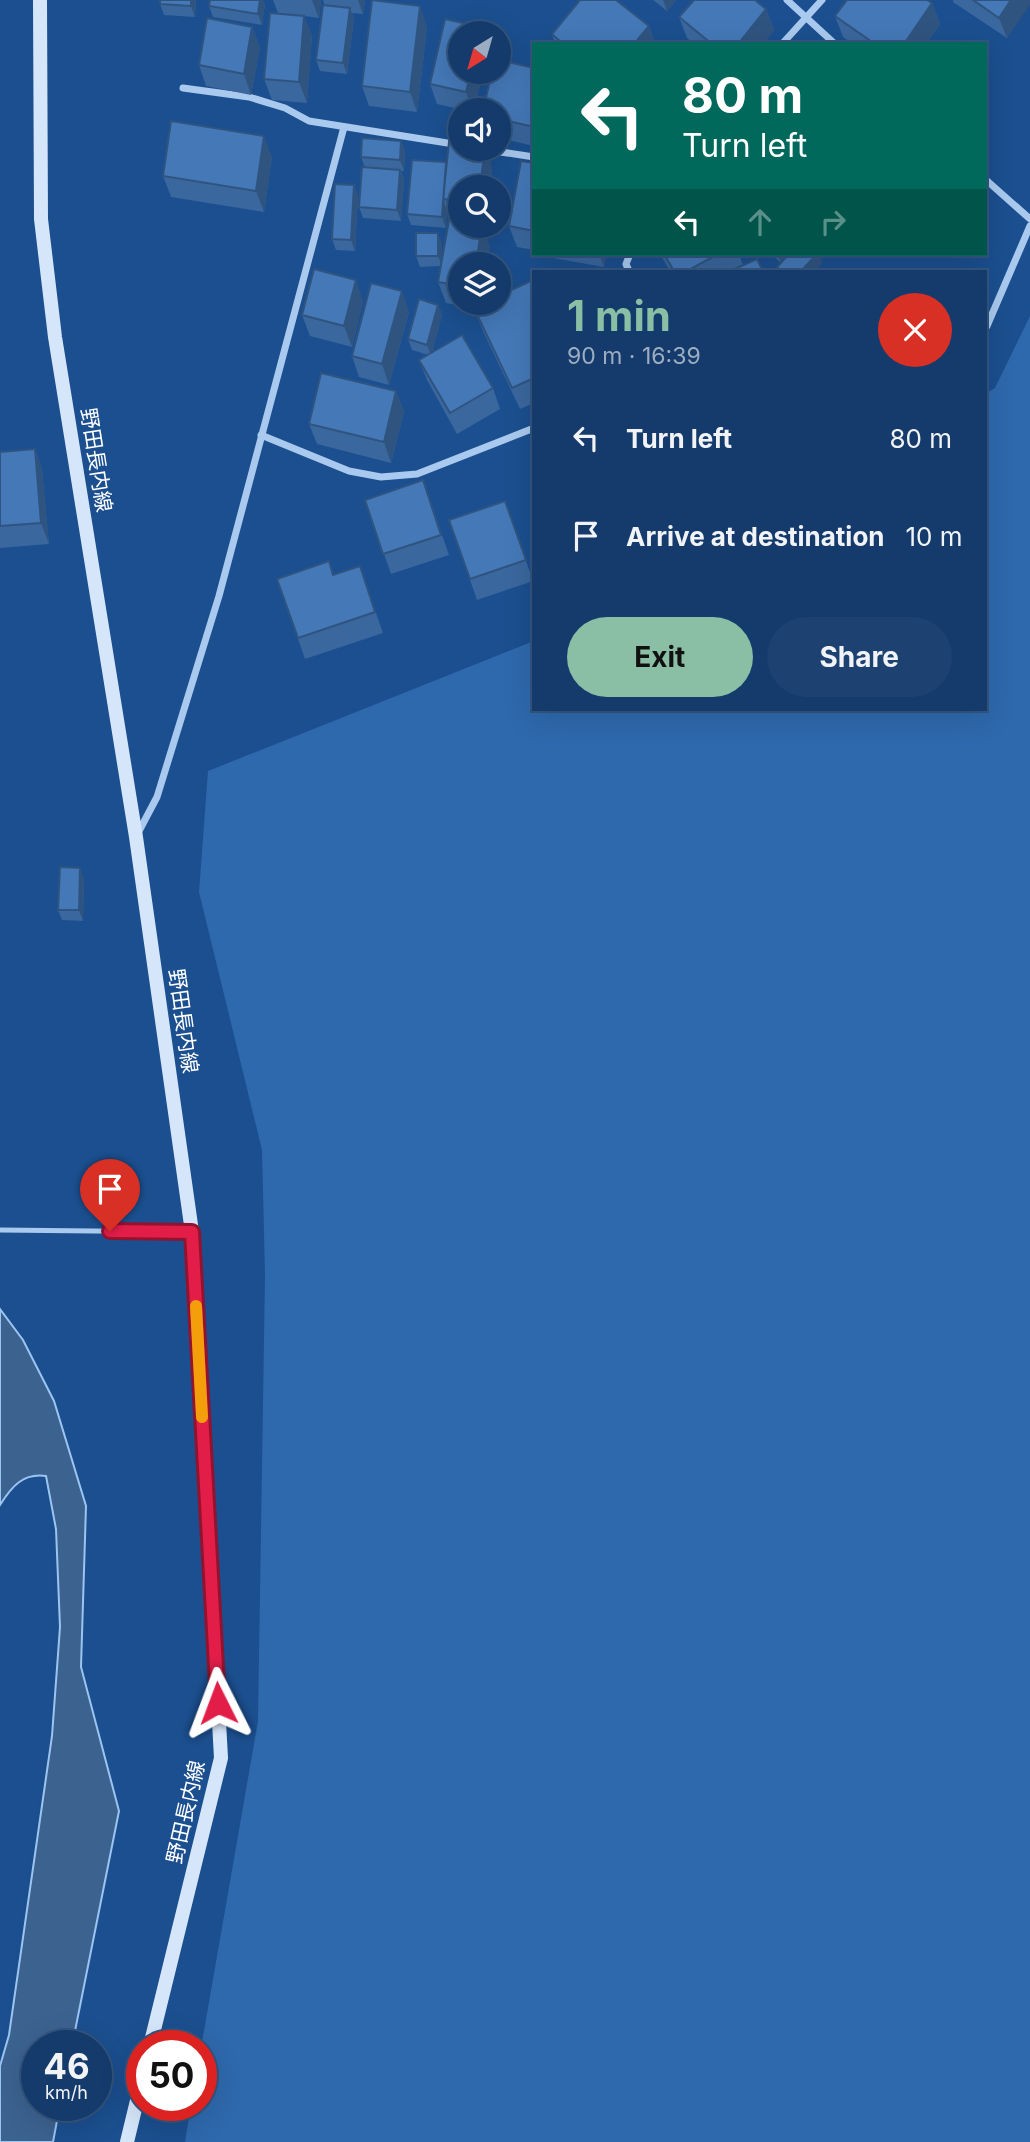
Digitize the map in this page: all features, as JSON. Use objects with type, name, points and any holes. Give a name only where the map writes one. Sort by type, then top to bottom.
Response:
[{"type":"main road","name":"野田長内線","points":[[40,0],[41,219],[55,337],[135,837],[192,1232],[221,1758],[154,2030]]},
{"type":"main road","points":[[127,2142],[132,2121]]},
{"type":"street","points":[[787,0],[833,42]]},
{"type":"street","points":[[784,42],[822,0]]},
{"type":"street","points":[[183,88],[249,97],[285,108],[309,121],[448,143]]},
{"type":"street","points":[[135,837],[157,797],[219,596],[344,127]]},
{"type":"street","points":[[511,154],[532,157]]},
{"type":"street","points":[[987,181],[1030,219]]},
{"type":"street","points":[[987,326],[1030,226]]},
{"type":"street","points":[[261,435],[349,471],[381,477],[417,474],[532,429]]},
{"type":"lane","points":[[0,1230],[192,1232]]},
{"type":"shaded area","points":[[1030,316],[1030,2142],[185,2142],[188,2121],[217,2121],[217,2030],[204,2030],[258,1721],[265,1276],[262,1150],[199,892],[208,771],[532,642],[532,711],[987,711],[987,393],[995,388]]},
{"type":"shaded area","points":[[0,1309],[23,1340],[54,1401],[86,1506],[81,1667],[119,1811],[75,2030],[21,2030],[21,2121],[57,2121],[53,2142],[0,2142],[0,2066],[9,2035],[52,1736],[60,1627],[56,1529],[46,1476],[31,1477],[19,1482],[0,1505]]},
{"type":"pier","points":[[34,1478],[45,1479],[54,1528],[57,1627],[50,1736],[6,2034],[0,2057],[49,1736],[56,1627],[52,1529],[43,1479]]},
{"type":"building","points":[[160,0],[191,0],[191,6],[160,4]]},
{"type":"building","points":[[210,0],[260,0],[258,14],[209,6]]},
{"type":"building","points":[[372,0],[420,6],[410,92],[362,86]]},
{"type":"building","points":[[580,0],[616,0],[649,26],[636,42],[561,42],[552,34]]},
{"type":"building","points":[[694,0],[755,0],[766,9],[740,42],[710,42],[679,17]]},
{"type":"building","points":[[847,0],[927,0],[932,3],[905,42],[872,42],[835,16]]},
{"type":"building","points":[[973,0],[1011,0],[999,18]]},
{"type":"building","points":[[323,5],[350,8],[343,63],[316,60]]},
{"type":"building","points":[[270,13],[304,16],[299,82],[264,79]]},
{"type":"building","points":[[207,18],[252,27],[244,74],[199,65]]},
{"type":"building","points":[[445,19],[454,21],[448,21],[448,84],[468,84],[466,92],[430,84]]},
{"type":"building","points":[[511,63],[532,68],[532,127],[511,122],[511,98],[486,98],[489,84],[511,84]]},
{"type":"building","points":[[171,121],[264,136],[256,191],[163,176]]},
{"type":"building","points":[[362,138],[401,141],[400,160],[361,157]]},
{"type":"building","points":[[448,152],[448,161],[483,161],[482,175],[448,175],[448,200],[443,199]]},
{"type":"building","points":[[412,160],[446,162],[442,217],[407,214]]},
{"type":"building","points":[[521,161],[532,163],[532,231],[511,226]]},
{"type":"building","points":[[362,167],[400,170],[397,210],[359,207]]},
{"type":"building","points":[[335,184],[354,185],[351,240],[332,239]]},
{"type":"building","points":[[448,226],[448,238],[480,238],[478,252],[448,252],[448,284],[438,282]]},
{"type":"building","points":[[416,233],[438,233],[438,256],[416,256]]},
{"type":"building","points":[[665,256],[714,256],[689,270],[673,270]]},
{"type":"building","points":[[787,256],[815,256],[802,270],[780,270],[777,267]]},
{"type":"building","points":[[757,259],[762,270],[732,270]]},
{"type":"building","points":[[314,269],[356,280],[344,326],[302,315]]},
{"type":"building","points":[[532,280],[532,379],[512,388],[477,315],[511,315],[511,290]]},
{"type":"building","points":[[371,283],[402,291],[382,364],[352,356]]},
{"type":"building","points":[[419,299],[438,305],[427,345],[408,339]]},
{"type":"building","points":[[462,335],[493,388],[450,413],[419,360]]},
{"type":"building","points":[[321,373],[396,391],[384,442],[309,424]]},
{"type":"building","points":[[35,449],[41,523],[0,526],[0,452]]},
{"type":"building","points":[[423,480],[441,535],[383,554],[365,500]]},
{"type":"building","points":[[505,501],[526,560],[470,579],[449,520]]},
{"type":"building","points":[[329,561],[333,575],[360,566],[375,612],[298,638],[277,579]]},
{"type":"building","points":[[60,867],[80,868],[79,910],[58,910]]},
{"type":"slow traffic","points":[[196,1306],[202,1417]]},
{"type":"route","points":[[110,1231],[192,1232],[218,1703]]}]
